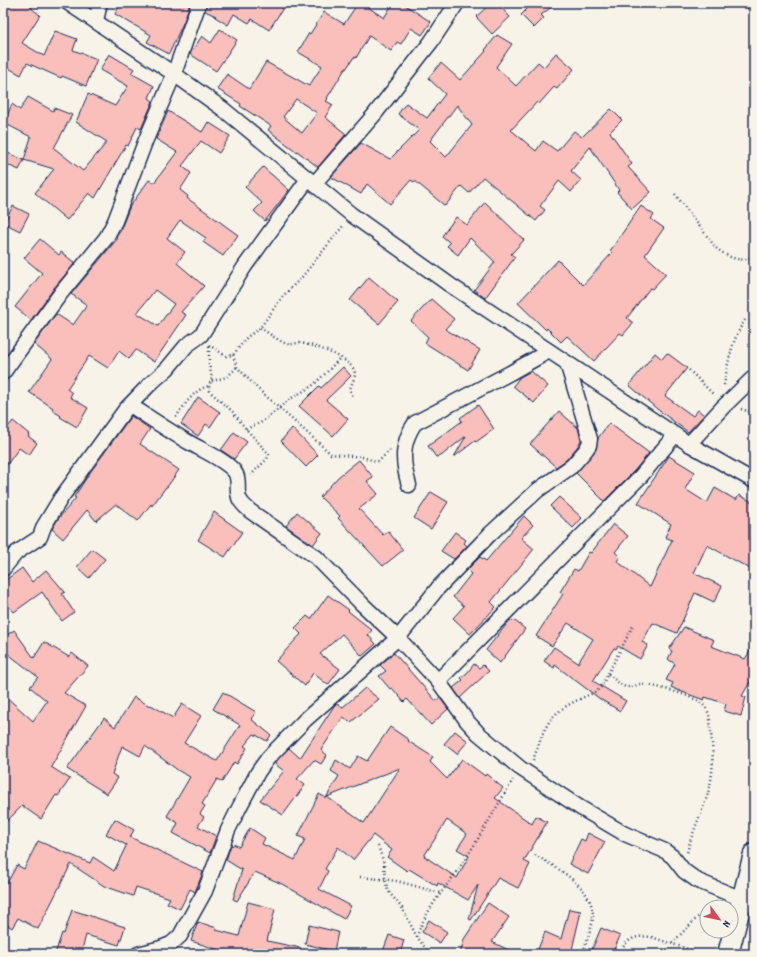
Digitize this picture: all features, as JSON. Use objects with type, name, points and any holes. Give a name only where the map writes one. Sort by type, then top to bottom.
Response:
[{"type":"street","points":[[68,3],[174,74],[223,109],[352,215],[450,285],[675,435],[754,481]]},
{"type":"street","points":[[96,22],[100,3]]},
{"type":"street","points":[[3,373],[61,293],[106,238],[115,221],[145,142],[174,74],[199,3]]},
{"type":"street","points":[[3,568],[16,553],[40,537],[44,526],[57,504],[130,405],[156,378],[167,369],[186,346],[200,334],[245,266],[311,182],[374,115],[431,42],[457,3]]},
{"type":"street","points":[[408,485],[404,471],[404,445],[407,435],[415,423],[510,373],[548,351]]},
{"type":"street","points":[[138,954],[171,944],[180,936],[205,891],[228,830],[258,772],[268,758],[305,720],[398,638],[438,588],[490,534],[538,490],[572,466],[585,451],[590,439],[567,363]]},
{"type":"street","points":[[689,444],[723,405],[754,377]]},
{"type":"street","points":[[130,405],[188,442],[214,456],[234,471],[237,476],[239,499],[250,511],[316,557],[398,638],[438,682],[467,721],[478,733],[524,770],[579,807],[625,834],[665,851],[673,857],[684,871],[702,884],[742,899]]},
{"type":"street","points":[[438,682],[626,491],[675,435]]},
{"type":"street","points":[[728,954],[754,854]]},
{"type":"path","points":[[675,194],[716,248],[731,258],[742,260],[750,259],[754,255]]},
{"type":"path","points":[[200,334],[210,346],[226,356],[233,355],[247,337],[260,328],[283,296],[306,272],[352,215]]},
{"type":"path","points":[[723,405],[723,394],[729,358],[739,328],[745,320]]},
{"type":"path","points":[[260,328],[289,344],[300,343],[316,347],[340,357],[352,366],[354,370],[355,376],[350,390],[353,397]]},
{"type":"path","points":[[167,429],[194,394],[202,388],[209,386],[212,381],[208,357],[210,346]]},
{"type":"path","points":[[233,355],[237,367],[258,390],[331,454],[362,457],[371,461],[379,461],[407,435]]},
{"type":"path","points":[[246,429],[262,422],[290,398],[319,380],[340,357]]},
{"type":"path","points":[[212,381],[227,377],[237,367]]},
{"type":"path","points":[[689,370],[723,405]]},
{"type":"path","points":[[209,386],[210,391],[232,411],[246,429],[266,450],[268,456],[251,474],[238,492]]},
{"type":"path","points":[[416,937],[423,919],[524,770],[550,721],[562,709],[597,692],[604,683],[634,624]]},
{"type":"path","points":[[608,674],[626,687],[631,688],[639,684],[648,684],[686,695],[700,702],[707,710],[714,756],[711,780],[689,845],[684,871]]},
{"type":"path","points":[[378,846],[384,863],[387,888],[402,908],[416,937],[430,954]]},
{"type":"path","points":[[535,855],[575,881],[582,888],[587,897],[592,908],[593,916],[582,954]]},
{"type":"path","points":[[360,877],[397,881],[440,893]]},
{"type":"path","points":[[672,944],[699,916]]},
{"type":"path","points":[[620,954],[627,941],[635,937],[650,937],[703,954]]},
{"type":"building","points":[[3,3],[34,3],[31,8],[40,15],[22,43],[44,56],[55,31],[77,39],[73,50],[97,59],[86,86],[62,76],[61,78],[27,63],[21,75],[3,65]]},
{"type":"building","points":[[121,3],[190,3],[184,21],[169,54],[147,42],[151,35],[115,14]]},
{"type":"building","points":[[207,3],[276,3],[283,8],[269,30],[252,19],[249,23],[234,14],[228,25],[215,17],[216,16],[205,11]]},
{"type":"building","points":[[358,3],[362,3],[384,18],[393,3],[402,3],[431,22],[422,35],[411,28],[401,44],[397,42],[391,51],[369,36],[356,58],[354,57],[345,69],[327,98],[328,99],[326,101],[333,105],[325,117],[346,134],[318,167],[268,130],[271,126],[217,89],[227,74],[249,89],[266,62],[309,86],[322,66],[298,52],[324,12],[344,24]],"holes":[[[296,99],[317,113],[302,133],[283,117]]]},
{"type":"building","points":[[491,3],[497,3],[510,17],[492,34],[476,17]]},
{"type":"building","points":[[533,3],[557,3],[541,15],[544,18],[534,28],[521,15]]},
{"type":"building","points":[[220,29],[237,40],[216,71],[190,54],[202,36],[211,43]]},
{"type":"building","points":[[497,35],[512,44],[496,67],[516,86],[538,62],[544,67],[556,53],[574,69],[557,89],[554,87],[539,104],[537,102],[511,130],[536,151],[543,141],[557,151],[574,131],[582,137],[611,109],[622,120],[610,132],[632,164],[628,167],[651,192],[632,209],[617,192],[619,190],[590,147],[571,171],[581,180],[571,192],[559,181],[540,206],[545,210],[536,221],[483,177],[469,193],[461,186],[445,206],[415,181],[414,182],[411,180],[390,204],[367,184],[361,194],[331,177],[361,143],[390,159],[419,130],[398,114],[406,103],[427,118],[445,94],[428,78],[441,63],[460,80],[486,51],[485,50]],"holes":[[[457,105],[472,125],[446,157],[430,141]]]},
{"type":"building","points":[[109,54],[134,69],[131,73],[154,86],[149,98],[153,101],[141,129],[137,127],[128,146],[126,145],[95,198],[89,193],[67,220],[35,193],[54,169],[24,160],[31,137],[4,123],[12,104],[20,110],[28,97],[53,111],[54,108],[72,115],[54,148],[83,171],[107,142],[76,122],[88,94],[115,106],[128,86],[100,70]]},
{"type":"building","points":[[168,111],[202,132],[208,122],[230,136],[219,153],[201,141],[182,166],[191,173],[180,190],[188,196],[187,198],[238,235],[223,256],[203,242],[206,238],[180,220],[167,238],[185,252],[177,263],[204,286],[181,312],[186,315],[154,362],[136,350],[129,359],[119,351],[108,368],[89,356],[67,389],[72,393],[70,397],[88,408],[77,427],[60,417],[61,416],[52,410],[53,408],[29,392],[52,359],[34,344],[56,314],[73,325],[87,305],[71,294],[118,238],[116,237],[123,227],[122,226],[130,206],[149,180],[154,183],[177,152],[156,139]],"holes":[[[155,290],[174,304],[158,326],[137,313]]]},
{"type":"building","points":[[3,151],[24,160],[19,170],[3,163]]},
{"type":"building","points":[[263,167],[289,190],[265,221],[254,211],[262,203],[245,187]]},
{"type":"building","points":[[485,202],[524,240],[511,254],[515,257],[485,298],[474,290],[495,262],[470,238],[458,255],[447,246],[450,243],[442,236],[456,217],[467,225]]},
{"type":"building","points":[[13,206],[29,214],[20,231],[4,223]]},
{"type":"building","points":[[641,206],[654,215],[651,219],[664,228],[645,255],[666,274],[652,289],[650,288],[627,318],[633,323],[623,335],[620,333],[594,361],[567,336],[561,342],[518,303],[558,260],[583,285],[612,253],[610,251]]},
{"type":"building","points":[[40,239],[59,255],[61,252],[75,263],[54,288],[31,320],[15,307],[42,273],[24,258]]},
{"type":"building","points":[[369,277],[398,302],[379,324],[350,300]]},
{"type":"building","points":[[431,299],[454,319],[445,329],[480,350],[468,370],[425,343],[428,337],[411,321]]},
{"type":"building","points":[[655,353],[662,359],[667,353],[687,368],[665,396],[693,416],[698,410],[704,415],[688,432],[657,409],[629,385]]},
{"type":"building","points":[[343,367],[351,376],[326,400],[348,419],[333,436],[299,406],[319,386],[321,388]]},
{"type":"building","points":[[531,371],[548,386],[534,403],[513,386],[520,377]]},
{"type":"building","points":[[198,397],[220,412],[210,427],[206,424],[198,436],[181,424]]},
{"type":"building","points":[[478,405],[494,429],[454,457],[466,436],[441,456],[436,457],[428,446],[462,421],[460,418]]},
{"type":"building","points":[[559,411],[578,428],[581,440],[566,460],[556,467],[530,444]]},
{"type":"building","points":[[131,416],[150,429],[140,444],[179,470],[152,506],[151,504],[138,521],[116,504],[96,521],[87,510],[63,539],[52,529],[58,519],[76,498],[74,497],[91,471]]},
{"type":"building","points":[[13,421],[29,434],[28,436],[37,443],[29,455],[19,448],[3,470],[3,433]]},
{"type":"building","points":[[609,423],[649,453],[635,470],[604,501],[576,473],[596,450],[598,438]]},
{"type":"building","points":[[292,428],[318,455],[306,467],[281,441]]},
{"type":"building","points":[[234,432],[247,442],[234,459],[221,450]]},
{"type":"building","points":[[669,456],[695,472],[685,489],[707,503],[715,488],[736,500],[739,495],[754,503],[754,571],[707,545],[694,573],[722,586],[714,602],[695,593],[677,633],[653,623],[642,642],[648,645],[640,659],[618,646],[616,649],[614,648],[593,681],[626,701],[620,711],[600,699],[555,665],[554,668],[544,661],[554,647],[578,663],[593,639],[568,623],[552,646],[536,636],[563,594],[560,592],[574,569],[578,571],[589,552],[591,553],[613,524],[628,536],[615,552],[620,557],[617,561],[650,587],[672,540],[665,537],[671,524],[638,503]]},
{"type":"building","points":[[359,460],[373,477],[367,481],[378,494],[359,509],[383,535],[388,531],[403,550],[383,566],[338,518],[340,516],[320,497],[338,477]]},
{"type":"building","points":[[431,492],[448,502],[431,529],[414,518]]},
{"type":"building","points":[[559,497],[582,518],[573,528],[550,506]]},
{"type":"building","points":[[214,512],[242,532],[225,557],[198,540]]},
{"type":"building","points":[[297,512],[322,533],[313,545],[286,526]]},
{"type":"building","points":[[524,516],[533,525],[521,538],[534,549],[491,602],[496,607],[470,634],[453,618],[464,606],[453,597],[471,574],[467,570],[480,557],[486,561]]},
{"type":"building","points":[[455,532],[466,540],[464,543],[467,546],[454,559],[441,551]]},
{"type":"building","points":[[92,549],[105,559],[89,578],[77,567]]},
{"type":"building","points":[[22,568],[32,582],[46,570],[65,592],[62,594],[74,612],[62,621],[42,592],[14,612],[3,599],[3,582]]},
{"type":"building","points":[[328,595],[349,610],[348,611],[372,630],[368,635],[376,644],[362,656],[342,634],[320,654],[340,669],[328,685],[313,673],[305,686],[276,661],[301,634],[295,628],[307,616],[311,619]]},
{"type":"building","points":[[510,620],[512,622],[514,620],[525,629],[500,663],[486,650]]},
{"type":"building","points":[[684,627],[714,640],[711,646],[745,659],[754,645],[754,675],[742,696],[746,697],[741,716],[724,711],[726,704],[705,697],[704,700],[677,690],[671,687],[673,683],[666,680],[675,664],[668,659],[672,651],[669,649]]},
{"type":"building","points":[[14,630],[34,658],[44,642],[69,657],[72,653],[88,666],[64,693],[86,706],[51,767],[70,779],[58,796],[56,795],[41,819],[22,806],[3,825],[3,694],[33,721],[47,701],[30,687],[38,677],[3,650],[3,638]]},
{"type":"building","points":[[394,653],[436,701],[440,698],[448,709],[431,725],[407,699],[404,702],[379,676],[386,671],[380,665]]},
{"type":"building","points":[[474,664],[479,668],[483,665],[489,671],[460,698],[453,688],[463,680],[461,678]]},
{"type":"building","points":[[365,688],[379,699],[351,722],[343,717],[321,750],[327,755],[321,764],[314,760],[297,779],[305,785],[283,815],[260,800],[284,771],[275,764],[278,759],[289,748],[300,758],[334,706],[336,704],[343,707]]},
{"type":"building","points":[[223,692],[256,712],[251,719],[271,735],[267,741],[254,734],[244,746],[247,748],[237,764],[234,762],[222,782],[217,779],[202,804],[205,806],[200,814],[204,817],[198,826],[216,836],[210,853],[173,833],[178,823],[167,816],[190,777],[179,771],[145,746],[140,756],[122,746],[112,774],[118,778],[107,794],[67,769],[104,718],[115,727],[134,697],[173,718],[182,704],[201,716],[184,743],[217,761],[240,725],[213,709]]},
{"type":"building","points":[[390,727],[433,757],[430,762],[447,779],[462,759],[485,776],[486,774],[503,788],[495,798],[532,824],[536,816],[547,822],[524,861],[530,864],[518,888],[498,878],[471,920],[469,919],[478,885],[468,900],[438,883],[437,886],[409,869],[407,871],[387,857],[392,850],[373,835],[353,860],[338,847],[325,869],[328,871],[319,889],[351,906],[344,919],[282,884],[255,872],[237,901],[233,899],[242,870],[226,860],[231,845],[232,846],[234,844],[239,847],[250,828],[265,838],[262,844],[295,860],[305,839],[298,836],[319,794],[326,798],[339,776],[331,771],[336,760],[350,769],[358,756],[367,761]],"holes":[[[400,768],[364,823],[327,797]],[[447,820],[467,834],[457,849],[469,856],[457,878],[424,856]]]},
{"type":"building","points":[[455,731],[468,741],[457,754],[444,744]]},
{"type":"building","points":[[115,819],[134,830],[130,837],[203,872],[195,892],[190,889],[180,909],[167,903],[170,898],[136,887],[133,896],[104,886],[71,864],[38,929],[18,918],[12,928],[3,922],[3,881],[7,883],[17,865],[24,869],[38,841],[90,863],[93,857],[114,871],[127,844],[126,845],[106,834]]},
{"type":"building","points":[[588,833],[605,842],[588,874],[569,864],[581,839],[585,841]]},
{"type":"building","points":[[248,902],[275,909],[267,941],[301,948],[300,954],[221,954],[222,951],[191,941],[198,922],[217,928],[216,930],[239,936]]},
{"type":"building","points":[[488,903],[509,917],[492,942],[517,954],[460,954],[464,939]]},
{"type":"building","points":[[569,909],[581,911],[571,954],[536,954],[545,932],[561,939]]},
{"type":"building","points":[[72,910],[125,927],[119,945],[86,935],[81,954],[55,954]]},
{"type":"building","points":[[429,920],[447,932],[440,943],[422,932]]},
{"type":"building","points":[[309,925],[338,932],[334,951],[305,944]]},
{"type":"building","points":[[601,928],[620,936],[612,954],[590,954]]},
{"type":"building","points":[[389,935],[404,940],[400,954],[382,954]]}]
